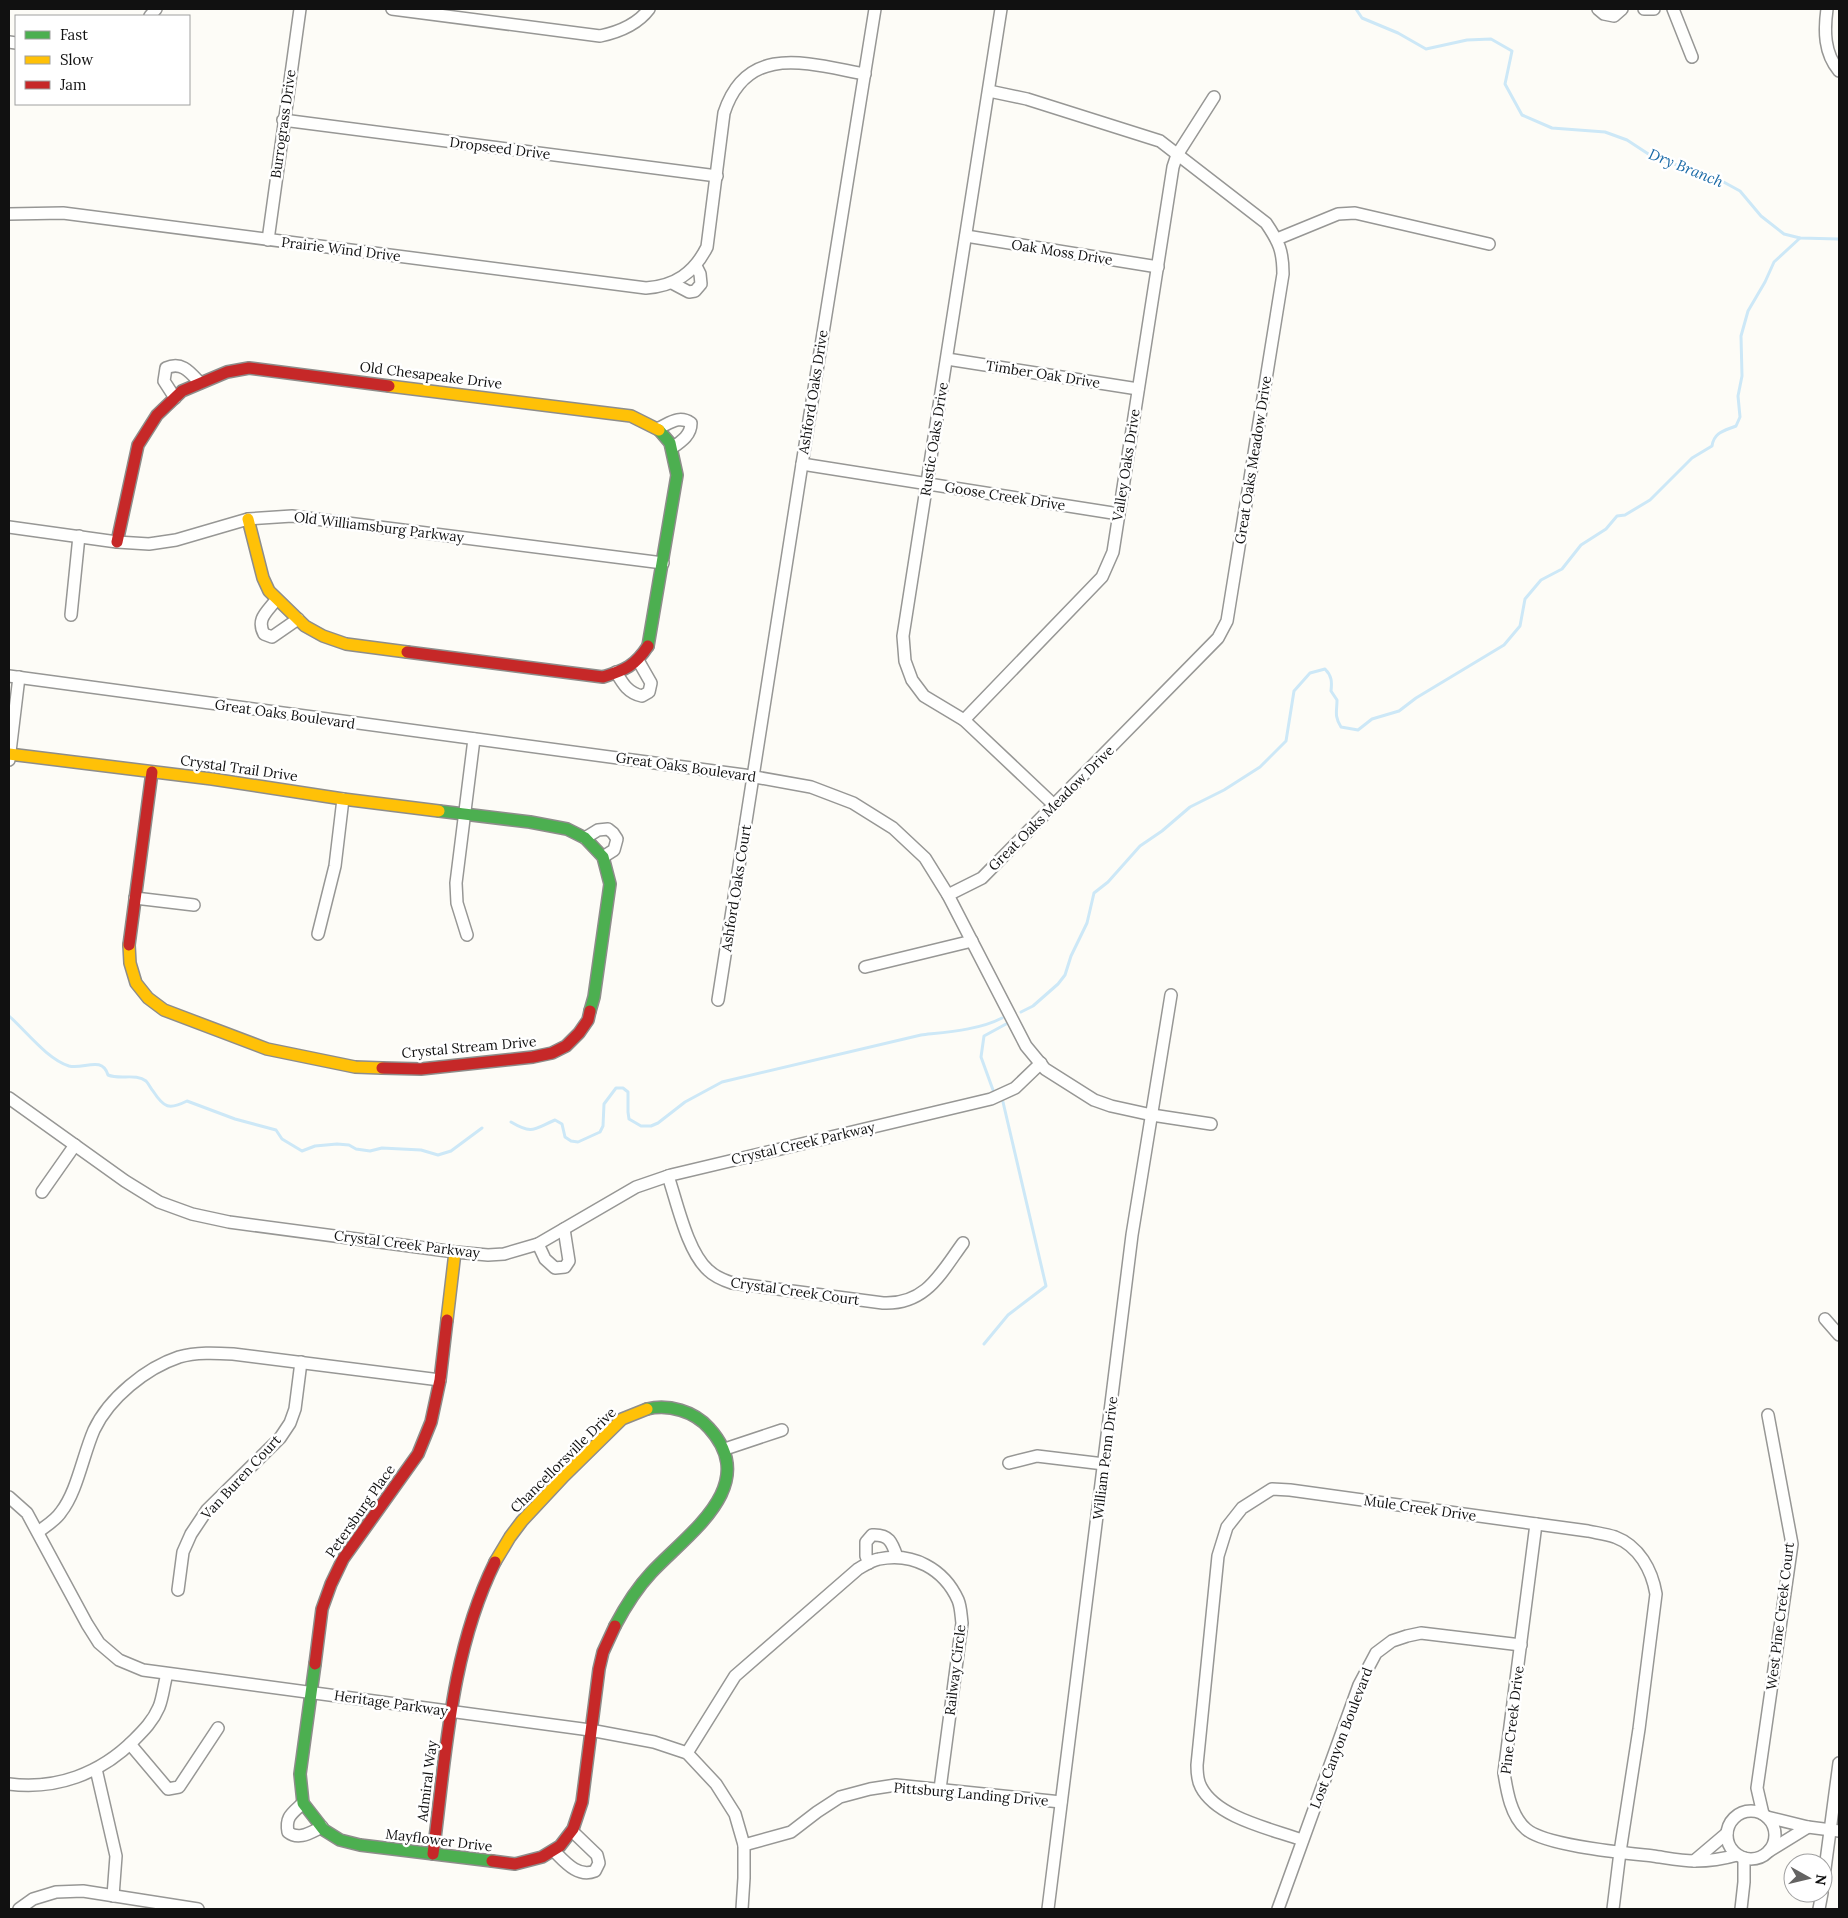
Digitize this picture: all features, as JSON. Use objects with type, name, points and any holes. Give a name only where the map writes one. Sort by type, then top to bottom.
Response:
[{"type":"street","name":"Burrograss Drive","points":[[268,240],[283,120],[300,9]]},
{"type":"street","points":[[392,9],[424,11],[600,36],[623,29],[638,20],[649,9]]},
{"type":"street","name":"Ashford Oaks Drive","points":[[754,776],[875,9]]},
{"type":"street","name":"Rustic Oaks Drive","points":[[1001,9],[903,636],[905,661],[912,680],[924,696],[964,720],[1054,804]]},
{"type":"street","points":[[1598,9],[1604,14],[1614,16],[1622,9]]},
{"type":"street","points":[[1644,9],[1654,9]]},
{"type":"street","points":[[1673,9],[1692,58]]},
{"type":"street","points":[[1828,9],[1826,45],[1839,71]]},
{"type":"street","name":"Prairie Wind Drive","points":[[9,214],[63,213],[646,288],[672,284],[696,266],[707,247],[724,113],[728,98],[736,86],[751,73],[766,65],[781,62],[798,62],[865,74]]},
{"type":"street","name":"Great Oaks Meadow Drive","points":[[948,894],[982,878],[1218,638],[1227,621],[1283,274],[1283,255],[1277,239],[1266,224],[1160,141],[1027,99],[989,92]]},
{"type":"street","name":"Valley Oaks Drive","points":[[964,720],[1102,577],[1113,552],[1173,167],[1177,155],[1214,98]]},
{"type":"street","name":"Dropseed Drive","points":[[283,120],[717,176]]},
{"type":"street","points":[[1277,239],[1338,214],[1355,213],[1489,244]]},
{"type":"street","name":"Oak Moss Drive","points":[[966,236],[1158,267]]},
{"type":"street","name":"Prairie Wind Drive","points":[[672,284],[689,292],[695,291],[701,284],[700,274],[696,266]]},
{"type":"street","name":"Timber Oak Drive","points":[[947,359],[1138,389]]},
{"type":"street","points":[[175,398],[164,381],[166,368],[176,365],[183,367],[200,383]]},
{"type":"street","name":"Old Chesapeake Drive","points":[[117,542],[138,446],[157,415],[182,391],[227,372],[249,368],[272,370],[631,416],[659,428]]},
{"type":"street","points":[[248,519],[263,578],[269,591],[276,600],[305,626],[323,636],[346,644],[603,676],[632,667],[639,662],[649,646],[677,475],[669,440],[659,428],[675,419],[686,419],[691,423],[691,430],[686,437],[672,448]]},
{"type":"street","name":"Goose Creek Drive","points":[[802,464],[1119,514]]},
{"type":"street","name":"Old Williamsburg Parkway","points":[[9,527],[117,542],[149,544],[176,540],[248,519],[292,516],[663,563]]},
{"type":"street","points":[[71,615],[79,536]]},
{"type":"street","points":[[276,600],[261,619],[260,626],[264,634],[272,637],[298,619]]},
{"type":"street","points":[[616,672],[627,689],[633,694],[642,696],[649,692],[651,682],[639,662]]},
{"type":"street","points":[[9,756],[14,676]]},
{"type":"street","name":"Great Oaks Boulevard","points":[[14,676],[474,740],[754,776],[811,787],[853,803],[893,828],[925,858],[948,894],[1026,1046],[1045,1069],[1094,1100],[1111,1106],[1152,1115],[1211,1124]]},
{"type":"street","points":[[467,935],[456,895],[474,740]]},
{"type":"street","name":"Crystal Trail Drive","points":[[9,756],[266,786],[465,814]]},
{"type":"street","name":"Crystal Stream Drive","points":[[152,772],[130,946],[131,970],[145,995],[164,1010],[267,1049],[355,1067],[420,1069],[533,1057],[552,1053],[566,1046],[579,1033],[588,1020],[594,997],[610,897],[608,872],[603,857]]},
{"type":"street","name":"Ashford Oaks Court","points":[[718,1000],[754,776]]},
{"type":"street","points":[[318,934],[334,866],[343,798]]},
{"type":"street","points":[[465,814],[551,825],[567,829],[585,838],[603,857],[614,850],[617,839],[614,833],[608,829],[598,830],[585,838]]},
{"type":"street","points":[[135,898],[194,905]]},
{"type":"street","points":[[865,968],[972,941]]},
{"type":"street","name":"William Penn Drive","points":[[1048,1909],[1132,1235],[1171,995]]},
{"type":"street","name":"Crystal Creek Parkway","points":[[9,1098],[125,1181],[159,1202],[192,1214],[229,1222],[488,1255],[504,1254],[538,1244],[636,1187],[668,1176],[991,1099],[1015,1088],[1041,1064]]},
{"type":"street","points":[[42,1192],[75,1145]]},
{"type":"street","name":"Crystal Creek Court","points":[[668,1176],[694,1252],[708,1270],[723,1280],[732,1283],[884,1303],[905,1302],[925,1292],[963,1243]]},
{"type":"street","points":[[538,1244],[545,1258],[555,1268],[565,1267],[569,1261],[564,1229]]},
{"type":"street","name":"Petersburg Place","points":[[310,1693],[322,1609],[331,1584],[343,1559],[418,1454],[431,1422],[440,1380],[455,1252]]},
{"type":"street","points":[[1825,1318],[1839,1335]]},
{"type":"street","points":[[38,1532],[61,1514],[68,1502],[95,1429],[109,1406],[130,1385],[180,1357],[212,1353],[302,1362],[440,1380]]},
{"type":"street","name":"Van Buren Court","points":[[178,1590],[184,1552],[191,1534],[207,1510],[280,1438],[290,1423],[295,1409],[302,1362]]},
{"type":"street","name":"Chancellorsville Drive","points":[[451,1711],[459,1658],[469,1621],[490,1570],[509,1539],[531,1510],[622,1419],[639,1410],[675,1408],[698,1416],[712,1429],[728,1459],[727,1480],[723,1495],[713,1512],[652,1573],[632,1596],[615,1623],[604,1652],[595,1686],[590,1730]]},
{"type":"street","name":"West Pine Creek Court","points":[[1744,1812],[1757,1788],[1792,1544],[1768,1415]]},
{"type":"street","points":[[724,1449],[782,1430]]},
{"type":"street","points":[[1009,1464],[1037,1456],[1104,1464]]},
{"type":"street","name":"Mule Creek Drive","points":[[1302,1840],[1237,1817],[1215,1804],[1201,1788],[1197,1777],[1196,1764],[1218,1556],[1227,1527],[1242,1508],[1272,1489],[1290,1490],[1588,1531],[1616,1537],[1635,1550],[1648,1566],[1656,1594],[1613,1909]]},
{"type":"street","name":"Heritage Parkway","points":[[9,1497],[27,1513],[99,1643],[119,1660],[143,1670],[590,1730],[654,1742],[687,1753],[716,1784],[735,1814],[744,1845],[742,1909]]},
{"type":"street","name":"Pine Creek Drive","points":[[1536,1524],[1504,1773],[1506,1789],[1518,1818],[1527,1830],[1549,1839],[1620,1852],[1694,1861],[1740,1857]]},
{"type":"street","points":[[869,1563],[866,1556],[866,1542],[872,1535],[881,1534],[888,1538],[897,1557]]},
{"type":"street","name":"Railway Circle","points":[[687,1753],[735,1676],[858,1569],[877,1559],[897,1557],[917,1560],[934,1569],[948,1581],[959,1602],[962,1623],[940,1789]]},
{"type":"street","name":"Lost Canyon Boulevard","points":[[1278,1909],[1359,1685],[1376,1653],[1392,1641],[1421,1633],[1521,1645]]},
{"type":"street","points":[[9,1784],[40,1785],[64,1781],[87,1774],[111,1760],[149,1725],[160,1706],[167,1674]]},
{"type":"street","points":[[310,1693],[300,1774],[303,1803],[290,1815],[286,1823],[288,1832],[292,1835],[301,1836],[322,1827]]},
{"type":"street","name":"Admiral Way","points":[[433,1854],[451,1711]]},
{"type":"street","points":[[130,1744],[168,1789],[179,1787],[218,1728]]},
{"type":"street","name":"Mayflower Drive","points":[[303,1803],[322,1827],[340,1840],[360,1845],[515,1864],[538,1860],[554,1851],[568,1839],[577,1820],[582,1802],[590,1730]]},
{"type":"street","points":[[1830,1853],[1835,1830],[1839,1763]]},
{"type":"street","points":[[96,1769],[116,1856],[113,1896]]},
{"type":"street","name":"Pittsburg Landing Drive","points":[[744,1845],[791,1832],[840,1798],[870,1789],[896,1785],[1061,1802]]},
{"type":"street","name":"West Pine Creek Court","points":[[1757,1788],[1765,1816]]},
{"type":"street","points":[[1694,1861],[1727,1832],[1732,1819],[1744,1812],[1750,1811],[1808,1827],[1835,1830]]},
{"type":"street","points":[[1744,1882],[1773,1844],[1774,1830],[1765,1816]]},
{"type":"street","points":[[1740,1857],[1754,1859],[1808,1827]]},
{"type":"street","points":[[554,1851],[577,1871],[588,1874],[595,1871],[599,1863],[597,1855],[572,1831]]},
{"type":"street","points":[[1727,1832],[1730,1847],[1740,1857],[1744,1882],[1741,1909]]},
{"type":"street","points":[[20,1909],[33,1900],[56,1892],[83,1891],[198,1909]]},
{"type":"waterway","name":"Dry Branch","points":[[1356,9],[1362,18],[1398,33],[1426,49],[1467,40],[1491,39],[1512,51],[1505,84],[1522,115],[1552,128],[1605,132],[1627,140],[1656,159],[1709,174],[1740,191],[1761,216],[1784,234],[1800,238],[1839,239]]},
{"type":"waterway","points":[[1021,1012],[1033,1006],[1058,984],[1065,975],[1071,956],[1087,923],[1094,893],[1108,882],[1140,846],[1162,831],[1190,807],[1224,790],[1260,767],[1286,741],[1294,691],[1310,673],[1325,669],[1329,674],[1331,691],[1337,700],[1337,717],[1341,727],[1358,730],[1372,719],[1399,711],[1416,698],[1504,645],[1520,626],[1525,599],[1541,580],[1562,569],[1581,545],[1606,529],[1617,516],[1625,515],[1650,500],[1692,458],[1712,446],[1717,435],[1736,426],[1740,417],[1738,396],[1742,376],[1741,336],[1748,311],[1774,262],[1800,238]]},
{"type":"waterway","points":[[9,1016],[45,1051],[69,1066],[97,1064],[105,1069],[108,1075],[138,1077],[147,1082],[160,1101],[167,1106],[176,1106],[187,1101],[235,1119],[276,1130],[282,1139],[302,1151],[315,1146],[337,1144],[349,1145],[356,1149],[370,1151],[382,1148],[421,1150],[438,1155],[451,1151],[482,1128]]},
{"type":"waterway","points":[[511,1122],[524,1128],[533,1129],[555,1120],[562,1124],[565,1137],[571,1141],[578,1142],[600,1132],[603,1126],[604,1104],[616,1088],[623,1088],[628,1092],[629,1119],[641,1126],[651,1126],[658,1123],[685,1102],[722,1082],[921,1035],[973,1028],[1002,1018]]},
{"type":"waterway","points":[[993,1090],[981,1057],[984,1036],[1006,1024]]},
{"type":"waterway","points":[[984,1344],[1008,1315],[1046,1286],[1003,1102]]},
{"type":"traffic: fast","points":[[648,646],[677,475],[670,443],[659,430]]},
{"type":"traffic: fast","points":[[439,811],[530,822],[567,829],[585,838],[603,857],[610,884],[594,997],[590,1011]]},
{"type":"traffic: fast","points":[[615,1626],[646,1579],[713,1508],[723,1489],[727,1470],[723,1449],[703,1422],[681,1410],[664,1407],[647,1409]]},
{"type":"traffic: fast","points":[[315,1664],[300,1774],[303,1803],[324,1830],[340,1840],[360,1845],[492,1861]]},
{"type":"traffic: slow","points":[[389,386],[631,416],[659,430]]},
{"type":"traffic: slow","points":[[248,519],[263,578],[269,591],[305,626],[323,636],[346,644],[407,652]]},
{"type":"traffic: slow","points":[[9,754],[212,779],[343,799],[439,811]]},
{"type":"traffic: slow","points":[[129,945],[130,963],[136,983],[148,998],[164,1010],[267,1049],[355,1067],[382,1068]]},
{"type":"traffic: slow","points":[[447,1320],[455,1252]]},
{"type":"traffic: slow","points":[[495,1562],[522,1521],[564,1476],[622,1419],[647,1409]]},
{"type":"traffic: jam","points":[[117,542],[138,445],[157,415],[182,391],[227,372],[249,368],[389,386]]},
{"type":"traffic: jam","points":[[407,652],[603,677],[634,663],[648,646]]},
{"type":"traffic: jam","points":[[129,945],[152,772]]},
{"type":"traffic: jam","points":[[382,1068],[421,1069],[533,1057],[552,1053],[566,1046],[579,1033],[588,1020],[590,1011]]},
{"type":"traffic: jam","points":[[315,1664],[322,1609],[331,1584],[343,1559],[418,1454],[431,1422],[440,1380],[447,1320]]},
{"type":"traffic: jam","points":[[433,1854],[446,1743],[459,1669],[468,1632],[495,1562]]},
{"type":"traffic: jam","points":[[492,1861],[515,1864],[542,1857],[560,1846],[573,1829],[582,1802],[599,1669],[603,1652],[615,1626]]}]
